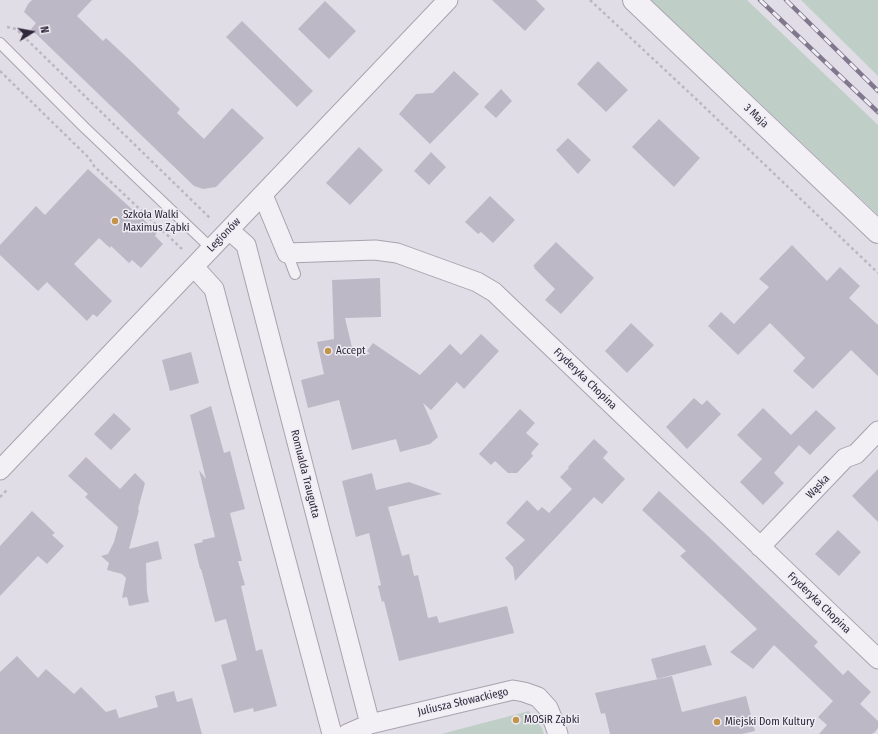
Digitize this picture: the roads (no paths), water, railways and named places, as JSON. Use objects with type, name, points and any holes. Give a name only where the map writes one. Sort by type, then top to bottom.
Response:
[{"type":"street","name":"Legionów","points":[[0,470],[212,249],[223,227],[263,195],[448,0]]},
{"type":"street","name":"3 Maja","points":[[634,0],[878,232]]},
{"type":"street","points":[[263,195],[287,254]]},
{"type":"street","name":"Romualda Traugutta","points":[[223,227],[246,245],[370,724]]},
{"type":"street","name":"Fryderyka Chopina","points":[[287,254],[367,250],[397,253],[468,278],[494,292],[878,659]]},
{"type":"street","points":[[194,267],[214,289],[332,734]]},
{"type":"street","name":"Wąska","points":[[760,547],[845,458],[856,454],[878,430]]},
{"type":"street","name":"Juliusza Słowackiego","points":[[347,734],[370,724],[513,690],[538,697],[548,708],[558,734]]},
{"type":"lane","points":[[0,43],[212,249]]},
{"type":"lane","points":[[287,254],[295,274]]},
{"type":"railway","points":[[760,0],[878,112]]},
{"type":"railway","points":[[786,0],[878,91]]},
{"type":"place","name":"Szkoła Walki Maximus Ząbki","points":[[115,221]]},
{"type":"place","name":"Accept","points":[[328,351]]},
{"type":"place","name":"MOSiR Ząbki","points":[[516,720]]},
{"type":"place","name":"Miejski Dom Kultury","points":[[717,722]]}]
